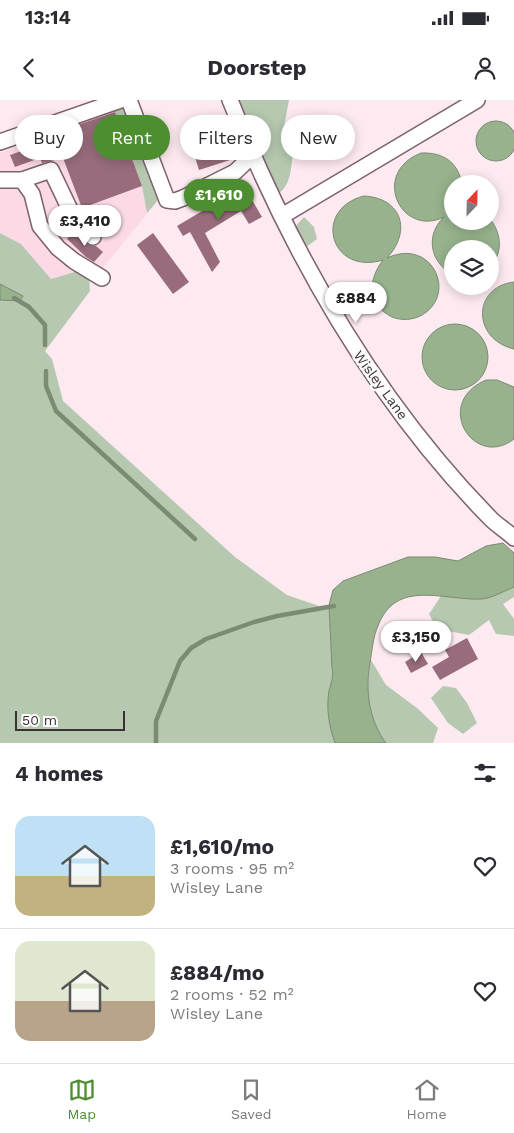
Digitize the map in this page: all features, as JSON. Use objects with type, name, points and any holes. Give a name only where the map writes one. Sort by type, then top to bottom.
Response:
[{"type":"street","points":[[0,142],[121,100]]},
{"type":"street","points":[[129,100],[167,200],[175,201],[196,192],[235,172],[248,160]]},
{"type":"street","name":"Wisley Lane","points":[[230,100],[236,115]]},
{"type":"street","points":[[282,216],[477,100]]},
{"type":"street","name":"Wisley Lane","points":[[254,160],[299,251],[342,328],[376,379],[436,457],[490,518],[512,536]]},
{"type":"street","points":[[0,180],[22,180],[51,170],[73,216],[93,237]]},
{"type":"street","points":[[22,180],[32,194],[40,226],[58,248],[74,261],[102,278]]},
{"type":"shaded area","points":[[238,100],[289,100],[286,115],[281,115],[281,160],[292,160],[291,169],[288,182],[276,195],[262,160],[271,160],[271,115],[244,115]]},
{"type":"shaded area","points":[[122,106],[125,115],[99,115]]},
{"type":"shaded area","points":[[122,106],[125,115],[116,115],[114,109]]},
{"type":"shaded area","points":[[93,117],[93,160],[143,160],[158,200],[102,269],[78,271],[51,279],[21,244],[0,233],[0,153],[15,147],[15,160],[83,160],[83,121]]},
{"type":"shaded area","points":[[488,122],[504,122],[515,133],[515,149],[504,160],[488,160],[477,149],[477,133]]},
{"type":"shaded area","points":[[421,153],[429,153],[443,157],[453,164],[460,175],[444,175],[444,217],[429,221],[415,219],[404,211],[397,200],[395,188],[397,174],[406,162]]},
{"type":"shaded area","points":[[133,160],[143,160],[158,200],[147,213],[142,186]]},
{"type":"shaded area","points":[[364,196],[377,198],[387,203],[395,209],[399,218],[401,227],[399,237],[395,248],[387,258],[403,254],[417,255],[427,261],[435,271],[439,282],[438,294],[433,306],[419,317],[400,319],[384,312],[374,299],[372,291],[374,276],[383,260],[365,262],[350,259],[340,250],[334,239],[333,226],[338,214],[348,203]]},
{"type":"shaded area","points":[[304,217],[314,227],[317,239],[305,248],[294,228]]},
{"type":"shaded area","points":[[444,217],[444,230],[496,230],[499,240],[444,240],[444,268],[439,263],[433,248],[432,240],[438,224]]},
{"type":"shaded area","points":[[0,233],[21,244],[51,279],[78,271],[89,277],[90,291],[45,351],[52,359],[63,401],[235,557],[287,595],[319,606],[329,605],[333,675],[329,711],[331,731],[335,743],[0,743]]},
{"type":"shaded area","points":[[514,282],[514,349],[500,343],[490,335],[484,325],[482,314],[484,303],[489,295],[499,295],[500,286]]},
{"type":"shaded area","points":[[0,284],[23,296],[20,301],[0,300]]},
{"type":"shaded area","points":[[449,324],[461,324],[473,329],[483,339],[488,351],[486,370],[473,385],[461,390],[449,390],[437,385],[427,375],[422,363],[422,351],[427,339],[437,329]]},
{"type":"shaded area","points":[[486,380],[497,380],[514,387],[514,439],[499,446],[485,446],[473,440],[465,430],[461,417],[462,403],[470,390]]},
{"type":"shaded area","points":[[503,543],[514,553],[514,587],[482,599],[422,595],[409,597],[396,602],[386,611],[378,626],[373,644],[368,694],[372,715],[386,743],[335,743],[328,711],[329,691],[333,675],[329,605],[333,590],[343,581],[408,557],[435,557],[458,561],[486,546]]},
{"type":"shaded area","points":[[514,587],[514,597],[503,604],[514,619],[514,636],[496,634],[489,620],[469,635],[437,629],[429,614],[441,596],[484,599]]},
{"type":"shaded area","points":[[371,660],[386,685],[417,708],[438,728],[433,743],[386,743],[375,724],[368,693]]},
{"type":"shaded area","points":[[443,686],[456,688],[467,703],[477,723],[463,734],[448,723],[431,698]]},
{"type":"building","points":[[93,120],[93,160],[133,160],[142,186],[82,208],[64,160],[83,160],[83,123]]},
{"type":"building","points":[[15,153],[15,160],[34,160],[15,167],[10,155]]},
{"type":"building","points":[[41,160],[55,160],[42,163]]},
{"type":"building","points":[[196,160],[230,160],[199,170]]},
{"type":"building","points":[[244,186],[262,217],[249,224],[241,211],[205,233],[220,262],[212,272],[190,232],[183,236],[177,226]]},
{"type":"building","points":[[75,231],[87,244],[96,246],[103,252],[94,262],[67,239]]},
{"type":"building","points":[[153,233],[189,282],[173,294],[137,245]]},
{"type":"building","points":[[467,638],[478,659],[440,680],[432,667],[449,657],[445,650]]},
{"type":"building","points":[[421,652],[428,664],[411,673],[405,662]]},
{"type":"waterway","points":[[14,298],[29,307],[45,325],[45,345]]},
{"type":"waterway","points":[[46,371],[46,386],[56,411],[195,539]]},
{"type":"waterway","points":[[156,743],[156,721],[180,661],[191,648],[206,639],[254,622],[334,606]]}]
